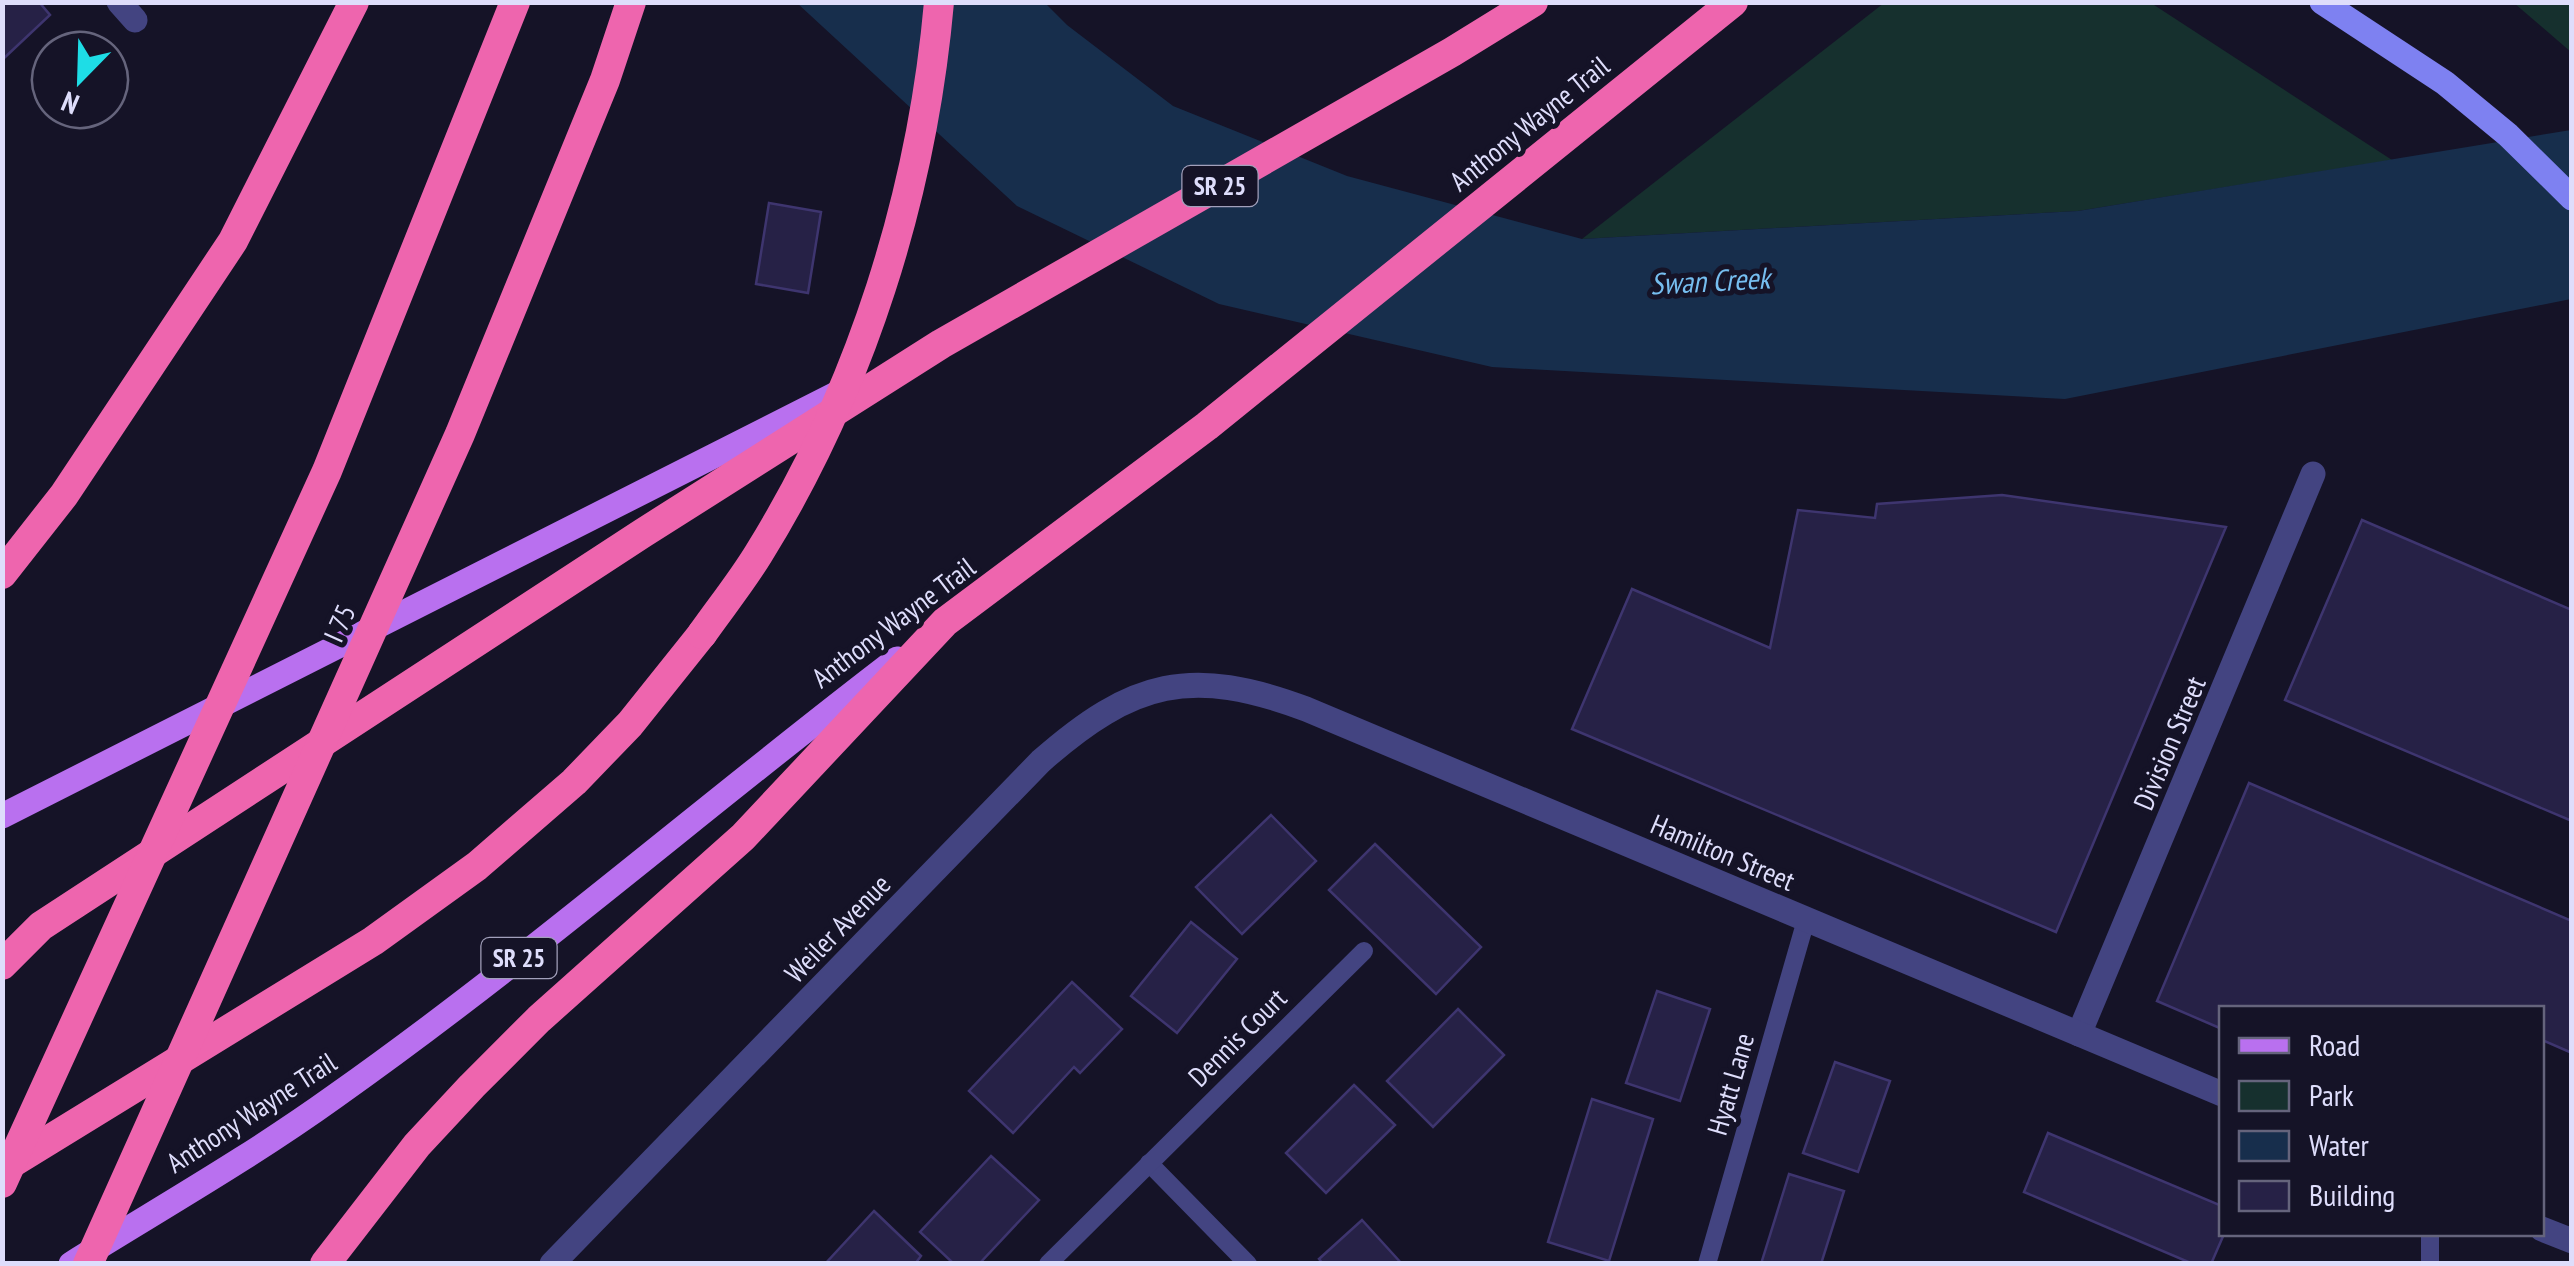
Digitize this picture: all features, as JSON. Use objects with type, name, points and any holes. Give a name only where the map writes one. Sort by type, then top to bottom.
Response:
[{"type":"highway","points":[[2,574],[64,495],[217,266],[275,162],[354,2]]},
{"type":"highway","points":[[2,1184],[326,471],[515,2]]},
{"type":"highway","name":"I 75","points":[[88,1264],[460,434],[605,80],[631,2]]},
{"type":"highway","points":[[2,1169],[386,932],[465,876],[574,782],[630,724],[702,634],[759,553],[821,438],[877,301],[910,186],[939,2]]},
{"type":"highway","name":"SR 25","points":[[941,344],[1533,2]]},
{"type":"highway","name":"Anthony Wayne Trail","points":[[945,622],[1207,426],[1732,2]]},
{"type":"highway","points":[[2,965],[41,926],[643,533],[941,344]]},
{"type":"highway","points":[[324,1264],[417,1145],[472,1086],[539,1018],[743,836],[945,622]]},
{"type":"main road","points":[[2322,2],[2445,83],[2508,135],[2572,198]]},
{"type":"main road","name":"SR 25","points":[[2,816],[775,424],[941,344]]},
{"type":"main road","name":"Anthony Wayne Trail","points":[[71,1264],[226,1169],[350,1086],[460,1005],[945,622]]},
{"type":"street","name":"Division Street","points":[[2079,1034],[2314,474]]},
{"type":"street","name":"Hamilton Street","points":[[1196,686],[1258,691],[1290,703],[2219,1093]]},
{"type":"street","name":"Weiler Avenue","points":[[552,1264],[1076,730],[1105,712],[1161,688],[1196,686]]},
{"type":"street","points":[[2544,1229],[2572,1241]]},
{"type":"lane","name":"Hyatt Lane","points":[[1707,1264],[1806,920]]},
{"type":"lane","name":"Dennis Court","points":[[1048,1264],[1364,951]]},
{"type":"lane","points":[[1149,1163],[1248,1264]]},
{"type":"lane","points":[[2430,1236],[2430,1264]]},
{"type":"green space","points":[[1884,3],[2151,3],[2392,160],[2078,211],[1582,239]]},
{"type":"green space","points":[[2514,3],[2571,3],[2571,52]]},
{"type":"water","name":"Swan Creek","points":[[797,3],[1045,3],[1067,25],[1173,106],[1347,176],[1582,239],[2078,211],[2571,130],[2571,299],[2065,399],[1492,367],[1219,304],[1017,206]]},
{"type":"building","points":[[2,2],[39,2],[50,15],[2,60]]},
{"type":"building","points":[[769,203],[821,212],[808,293],[756,284]]},
{"type":"building","points":[[2002,495],[2226,527],[2056,932],[1572,729],[1632,589],[1770,648],[1798,510],[1875,518],[1877,504]]},
{"type":"building","points":[[2362,520],[2572,610],[2572,821],[2285,700]]},
{"type":"building","points":[[2249,783],[2572,921],[2572,1053],[2544,1041],[2544,1006],[2219,1006],[2219,1028],[2157,1001]]},
{"type":"building","points":[[1271,815],[1316,861],[1242,934],[1196,887]]},
{"type":"building","points":[[1375,844],[1481,947],[1436,994],[1329,890]]},
{"type":"building","points":[[1191,922],[1237,959],[1177,1033],[1131,996]]},
{"type":"building","points":[[1072,982],[1122,1029],[1080,1073],[1074,1067],[1013,1133],[969,1091]]},
{"type":"building","points":[[1657,991],[1710,1009],[1680,1101],[1626,1083]]},
{"type":"building","points":[[1458,1009],[1504,1055],[1433,1127],[1387,1081]]},
{"type":"building","points":[[1835,1062],[1890,1081],[1858,1172],[1803,1153]]},
{"type":"building","points":[[1354,1085],[1395,1125],[1326,1193],[1286,1153]]},
{"type":"building","points":[[1592,1099],[1653,1119],[1609,1261],[1548,1242]]},
{"type":"building","points":[[2048,1133],[2219,1205],[2219,1236],[2223,1236],[2211,1264],[2193,1264],[2024,1192]]},
{"type":"building","points":[[991,1156],[1039,1200],[979,1264],[954,1264],[920,1232]]},
{"type":"building","points":[[1789,1174],[1844,1191],[1821,1264],[1761,1264]]},
{"type":"building","points":[[874,1211],[921,1256],[915,1264],[825,1264]]},
{"type":"building","points":[[1362,1220],[1402,1264],[1323,1264],[1319,1259]]}]
